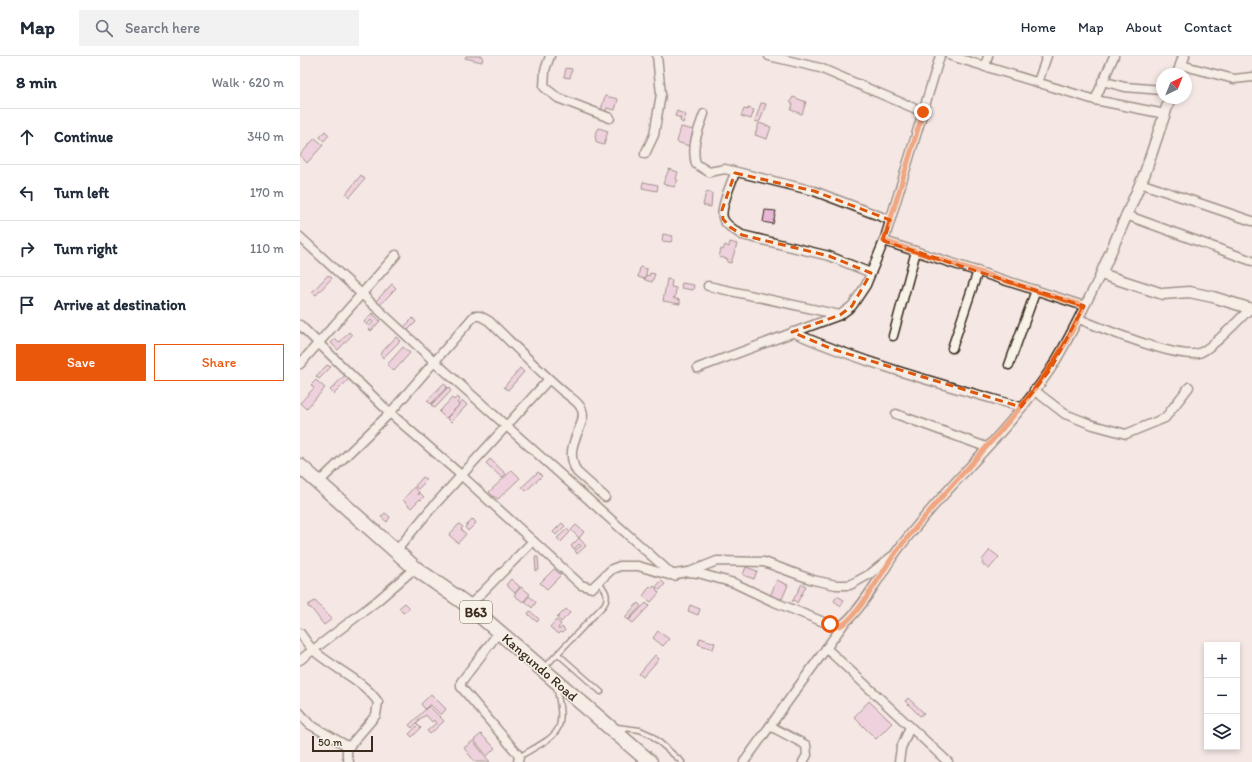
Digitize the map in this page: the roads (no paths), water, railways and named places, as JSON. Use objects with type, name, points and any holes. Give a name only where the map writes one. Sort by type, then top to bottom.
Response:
[{"type":"highway","name":"Kangundo Road","points":[[300,466],[415,568],[469,606],[650,762]]},
{"type":"street","points":[[550,56],[545,70],[544,87],[558,98],[610,118]]},
{"type":"street","points":[[645,154],[654,135],[661,94],[657,56]]},
{"type":"street","points":[[769,56],[820,68],[923,112]]},
{"type":"street","points":[[698,368],[840,315],[852,306],[866,285],[884,241],[940,56]]},
{"type":"street","points":[[951,56],[1095,100],[1165,114]]},
{"type":"street","points":[[985,67],[988,56]]},
{"type":"street","points":[[1038,82],[1047,56]]},
{"type":"street","points":[[1095,100],[1114,56]]},
{"type":"street","points":[[1181,65],[1234,79],[1252,77]]},
{"type":"street","points":[[1102,81],[1125,87],[1156,90]]},
{"type":"street","points":[[744,762],[826,648],[843,625],[865,600],[894,556],[925,516],[1021,407],[1050,370],[1079,319],[1084,306],[1101,274],[1140,183],[1168,104]]},
{"type":"street","points":[[704,114],[696,135],[693,153],[696,164],[709,172],[725,169],[735,173],[814,191],[890,220]]},
{"type":"street","points":[[735,173],[722,210],[723,219],[730,227],[742,235],[829,256],[871,273]]},
{"type":"street","points":[[1140,183],[1252,221]]},
{"type":"street","points":[[1126,215],[1252,261]]},
{"type":"street","points":[[300,237],[435,362],[674,576]]},
{"type":"street","points":[[884,241],[1084,306]]},
{"type":"street","points":[[892,336],[916,251]]},
{"type":"street","points":[[300,364],[363,295],[396,255]]},
{"type":"street","points":[[952,348],[978,271]]},
{"type":"street","points":[[1101,274],[1162,294],[1189,292],[1213,297],[1251,309]]},
{"type":"street","points":[[708,286],[840,315]]},
{"type":"street","points":[[1009,365],[1036,290]]},
{"type":"street","points":[[1079,319],[1109,331],[1184,354],[1199,353],[1210,346],[1251,309]]},
{"type":"street","points":[[318,483],[390,413],[474,316],[480,316],[489,320],[583,410],[583,415],[573,443],[572,458],[574,466],[605,497]]},
{"type":"street","points":[[300,325],[390,413],[582,585],[592,588],[612,569],[629,565],[674,576],[717,561],[764,562],[813,580],[836,585],[850,585],[870,574],[885,561],[894,556]]},
{"type":"street","points":[[792,332],[832,349],[896,371],[1021,407]]},
{"type":"street","points":[[396,551],[461,475],[549,379]]},
{"type":"street","points":[[1034,390],[1065,414],[1093,425],[1126,434],[1165,418],[1189,387]]},
{"type":"street","points":[[896,414],[986,447]]},
{"type":"street","points":[[568,480],[574,466]]},
{"type":"street","points":[[469,606],[533,540]]},
{"type":"street","points":[[300,660],[377,601],[415,568]]},
{"type":"street","points":[[688,572],[719,577],[836,627],[843,625]]},
{"type":"street","points":[[300,632],[313,650],[362,683],[370,690],[378,702],[376,715],[349,747],[346,756],[349,762]]},
{"type":"street","points":[[499,632],[461,682],[461,687],[519,760]]},
{"type":"street","points":[[826,648],[948,762]]},
{"type":"street","points":[[300,713],[309,724],[349,747]]},
{"type":"street","points":[[770,726],[806,745],[807,755],[803,762]]},
{"type":"street","points":[[899,762],[901,748],[910,727]]},
{"type":"lane","points":[[543,669],[604,606],[608,599],[606,592],[599,582]]},
{"type":"lane","points":[[558,654],[601,692]]},
{"type":"lane","points":[[519,760],[553,736],[560,728],[561,710],[554,679]]},
{"type":"lane","points":[[607,725],[640,730],[651,736],[682,762]]}]
